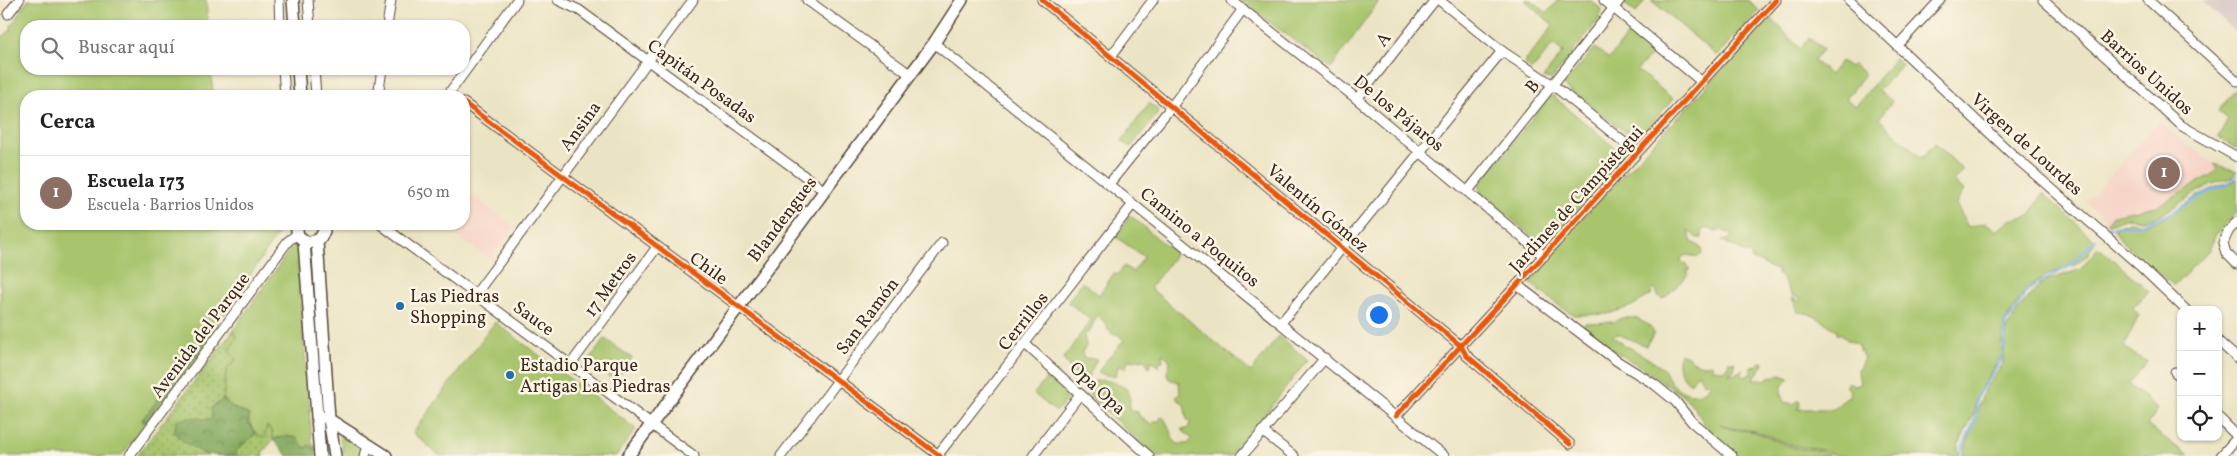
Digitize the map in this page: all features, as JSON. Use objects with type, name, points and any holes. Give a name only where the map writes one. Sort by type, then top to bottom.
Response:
[{"type":"street","points":[[8,14],[19,0]]},
{"type":"street","points":[[278,0],[280,20]]},
{"type":"street","points":[[293,0],[295,20]]},
{"type":"street","points":[[308,0],[310,20]]},
{"type":"street","points":[[388,20],[391,0]]},
{"type":"street","points":[[470,68],[517,0]]},
{"type":"street","name":"Capitán Posadas","points":[[558,0],[579,10],[825,191]]},
{"type":"street","name":"Ansina","points":[[475,295],[693,0]]},
{"type":"street","points":[[807,0],[910,75]]},
{"type":"street","name":"Blandengues","points":[[628,456],[934,43],[962,0]]},
{"type":"street","name":"Valentín Gómez","points":[[1042,0],[1343,246],[1461,346],[1466,355],[1570,444]]},
{"type":"street","points":[[1111,56],[1153,0]]},
{"type":"street","name":"De los Pájaros","points":[[1231,0],[1357,99],[1544,256]]},
{"type":"street","points":[[1437,0],[1502,51],[1553,85],[1636,152]]},
{"type":"street","name":"A","points":[[1357,99],[1437,0]]},
{"type":"street","points":[[1604,0],[1702,82]]},
{"type":"street","name":"B","points":[[1468,191],[1620,0]]},
{"type":"street","name":"Jardines de Campistegui","points":[[1396,416],[1776,0]]},
{"type":"street","name":"Virgen de Lourdes","points":[[1849,0],[2015,157],[2182,306]]},
{"type":"street","points":[[1898,45],[1940,0]]},
{"type":"street","name":"Barrios Unidos","points":[[2043,0],[2182,126],[2237,157]]},
{"type":"street","points":[[2148,0],[2237,82]]},
{"type":"street","points":[[1109,184],[1172,106],[1243,10]]},
{"type":"street","name":"Camino a Poquitos","points":[[934,43],[1444,456]]},
{"type":"street","points":[[1281,323],[1502,51]]},
{"type":"street","points":[[283,75],[285,90]]},
{"type":"street","points":[[298,75],[300,90]]},
{"type":"street","points":[[314,75],[316,90]]},
{"type":"street","points":[[379,90],[381,75]]},
{"type":"street","points":[[454,90],[465,75]]},
{"type":"street","name":"Chile","points":[[470,108],[939,455]]},
{"type":"street","name":"Cerrillos","points":[[939,455],[1133,204]]},
{"type":"street","points":[[2237,222],[2229,230],[2223,243],[2226,253],[2237,264]]},
{"type":"street","points":[[297,230],[317,241]]},
{"type":"street","points":[[297,230],[320,456]]},
{"type":"street","name":"Avenida del Parque","points":[[129,456],[297,230]]},
{"type":"street","points":[[323,230],[323,235],[317,241],[329,419],[335,456]]},
{"type":"street","name":"Sauce","points":[[388,230],[694,456]]},
{"type":"street","name":"San Ramón","points":[[781,456],[942,244]]},
{"type":"street","name":"17 Metros","points":[[571,364],[657,247]]},
{"type":"street","points":[[1517,285],[1617,361],[1654,384],[1675,401],[1692,422],[1732,456]]},
{"type":"street","name":"Opa Opa","points":[[1025,344],[1149,456]]},
{"type":"street","points":[[2222,344],[2237,358]]},
{"type":"street","points":[[1242,456],[1325,358]]},
{"type":"street","points":[[1033,456],[1080,394]]},
{"type":"street","points":[[317,413],[329,419],[366,450],[386,456]]},
{"type":"street","points":[[2221,456],[2237,437],[2222,421]]},
{"type":"street","points":[[1262,431],[1294,456]]},
{"type":"shaded area","points":[[2202,0],[2237,0],[2237,33]]},
{"type":"shaded area","points":[[2159,121],[2188,147],[2191,147],[2214,164],[2217,170],[2157,206],[2113,215],[2108,222],[2086,202]]},
{"type":"shaded area","points":[[470,193],[515,227],[490,259],[447,230],[470,230]]},
{"type":"green space","points":[[28,0],[206,0],[208,20],[20,20],[20,75],[211,75],[213,90],[20,90],[20,230],[280,230],[217,324],[142,420],[145,424],[121,456],[0,456],[0,39],[11,30],[11,26]]},
{"type":"green space","points":[[1240,0],[1380,0],[1331,68]]},
{"type":"green space","points":[[1525,0],[1532,0],[1547,13],[1558,0],[1590,0],[1601,9],[1599,19],[1552,79],[1543,78],[1563,52],[1553,44],[1532,70],[1524,63],[1553,25]]},
{"type":"green space","points":[[1620,0],[1645,0],[1636,13]]},
{"type":"green space","points":[[1651,0],[1749,0],[1759,11],[1717,56]]},
{"type":"green space","points":[[1771,18],[1800,49],[1809,38],[1823,49],[1814,60],[1830,75],[1841,61],[1850,67],[1853,64],[1865,74],[1846,99],[1856,106],[1895,58],[1902,65],[1878,91],[1892,101],[1879,119],[1922,158],[1935,143],[1963,170],[1953,181],[1964,190],[1956,204],[1968,227],[1986,223],[1997,231],[2010,220],[2030,216],[2043,193],[2095,241],[2088,254],[2077,264],[2048,275],[2035,283],[2024,293],[2004,323],[2001,356],[1976,396],[1974,414],[1958,446],[1959,456],[1837,456],[1823,450],[1795,446],[1756,431],[1731,428],[1720,424],[1730,429],[1755,432],[1795,448],[1821,451],[1831,456],[1737,456],[1712,435],[1690,402],[1641,367],[1582,329],[1585,323],[1614,322],[1621,318],[1635,318],[1649,325],[1654,333],[1646,346],[1618,334],[1613,337],[1663,369],[1673,384],[1683,392],[1695,394],[1706,389],[1711,384],[1703,382],[1698,373],[1690,384],[1686,381],[1678,366],[1680,353],[1699,364],[1712,364],[1713,369],[1724,370],[1729,367],[1728,362],[1734,362],[1734,370],[1728,374],[1737,373],[1744,368],[1741,374],[1743,377],[1751,374],[1751,367],[1756,366],[1760,362],[1764,363],[1753,379],[1766,381],[1768,377],[1781,375],[1789,378],[1784,383],[1782,389],[1784,402],[1794,404],[1798,400],[1800,403],[1798,409],[1833,409],[1849,396],[1850,391],[1846,385],[1848,382],[1856,386],[1860,384],[1858,371],[1864,358],[1857,344],[1847,340],[1842,334],[1837,334],[1837,331],[1819,318],[1798,312],[1792,298],[1799,301],[1801,299],[1792,295],[1781,277],[1776,274],[1779,270],[1752,260],[1751,254],[1745,253],[1722,240],[1731,239],[1731,233],[1722,230],[1716,232],[1707,228],[1702,230],[1702,238],[1697,238],[1688,230],[1691,241],[1701,248],[1702,254],[1698,257],[1686,255],[1681,258],[1682,262],[1691,269],[1687,271],[1689,274],[1662,299],[1658,296],[1656,289],[1653,289],[1651,295],[1632,306],[1608,314],[1575,315],[1562,308],[1531,284],[1530,281],[1576,225]]},
{"type":"green space","points":[[1628,34],[1653,53],[1637,70],[1673,99],[1636,140],[1563,85],[1595,48],[1609,59]]},
{"type":"green space","points":[[2237,88],[2237,149],[2218,137],[2228,119],[2218,111]]},
{"type":"green space","points":[[1553,96],[1626,157],[1544,247],[1480,192],[1480,184],[1549,97]]},
{"type":"green space","points":[[1149,103],[1157,109],[1158,113],[1131,147],[1122,141]]},
{"type":"green space","points":[[2214,164],[2237,171],[2231,178],[2210,185],[2158,217],[2143,220],[2128,218],[2109,224],[2108,222],[2113,215],[2157,206],[2211,175],[2217,170]]},
{"type":"green space","points":[[2237,178],[2237,213],[2216,234],[2209,250],[2174,286],[2130,249],[2116,233],[2114,227],[2130,222],[2145,224],[2161,220],[2199,195],[2233,182]]},
{"type":"green space","points":[[1130,215],[1176,254],[1150,288],[1251,372],[1279,336],[1307,360],[1261,420],[1230,456],[1154,456],[1090,396],[1088,392],[1093,382],[1106,380],[1115,383],[1127,389],[1130,399],[1129,410],[1138,412],[1139,416],[1144,418],[1144,421],[1152,424],[1156,421],[1158,422],[1162,416],[1177,444],[1187,444],[1192,439],[1181,429],[1188,429],[1190,423],[1187,419],[1184,404],[1176,398],[1180,393],[1179,382],[1169,379],[1167,374],[1170,361],[1166,356],[1162,354],[1163,361],[1159,362],[1158,367],[1152,360],[1149,368],[1143,359],[1133,361],[1130,359],[1126,364],[1126,368],[1118,366],[1116,375],[1110,376],[1098,373],[1124,340],[1117,334],[1112,334],[1107,329],[1108,326],[1097,315],[1090,331],[1084,335],[1086,346],[1082,352],[1083,358],[1097,359],[1085,383],[1081,382],[1063,359],[1091,320],[1068,302],[1082,282],[1099,295],[1114,273],[1117,275],[1124,266],[1133,272],[1144,257],[1116,237]]},
{"type":"green space","points":[[294,244],[300,247],[302,253],[297,253],[302,324],[309,325],[309,330],[303,332],[309,406],[314,408],[314,411],[309,409],[312,444],[317,447],[317,451],[276,437],[273,440],[272,430],[264,439],[253,429],[249,415],[234,408],[223,399],[226,371],[236,360],[229,351],[237,336],[233,331]]},
{"type":"green space","points":[[312,246],[326,408],[320,405],[308,247]]},
{"type":"green space","points":[[2098,247],[2149,291],[2133,308],[2139,315],[2124,346],[2136,356],[2147,361],[2128,384],[2158,409],[2147,425],[2189,456],[1963,456],[1984,390],[2003,364],[2007,327],[2024,302],[2043,282],[2081,269]]},
{"type":"green space","name":"Estadio Parque Artigas Las Piedras","points":[[495,322],[636,429],[616,456],[440,456],[413,433]]},
{"type":"green space","points":[[217,324],[221,328],[145,424],[142,420]]},
{"type":"green space","points":[[233,331],[237,336],[229,351],[236,360],[226,371],[223,399],[211,408],[212,419],[195,417],[177,420],[174,432],[184,442],[208,456],[137,456]]},
{"type":"green space","points":[[605,339],[632,358],[615,381],[588,361]]},
{"type":"green space","points":[[1049,375],[1071,394],[1056,412],[1034,394]]},
{"type":"green space","points":[[223,399],[234,408],[249,415],[248,422],[256,434],[236,451],[237,456],[202,453],[195,450],[174,432],[177,420],[195,417],[208,420],[211,408]]},
{"type":"green space","points":[[267,426],[272,430],[273,440],[262,453],[264,456],[237,456],[236,451],[256,434],[264,438]]},
{"type":"green space","points":[[340,435],[362,448],[360,456],[345,456],[343,454]]},
{"type":"green space","points":[[285,436],[297,438],[305,449],[309,445],[314,448],[317,456],[288,456],[273,440]]},
{"type":"waterway","points":[[2105,228],[2141,224],[2168,215],[2204,194],[2226,186],[2237,175]]},
{"type":"waterway","points":[[1959,456],[1976,418],[1976,397],[2001,361],[2005,338],[2005,323],[2015,311],[2026,291],[2069,266],[2096,239]]},
{"type":"cycle path","points":[[1042,0],[1461,346],[1466,355],[1570,444]]},
{"type":"cycle path","points":[[1396,416],[1776,0]]},
{"type":"cycle path","points":[[470,107],[940,456]]},
{"type":"place","name":"Escuela 173","points":[[2164,173]]},
{"type":"place","name":"Las Piedras Shopping","points":[[400,306]]},
{"type":"place","name":"Estadio Parque Artigas Las Piedras","points":[[510,375]]}]
